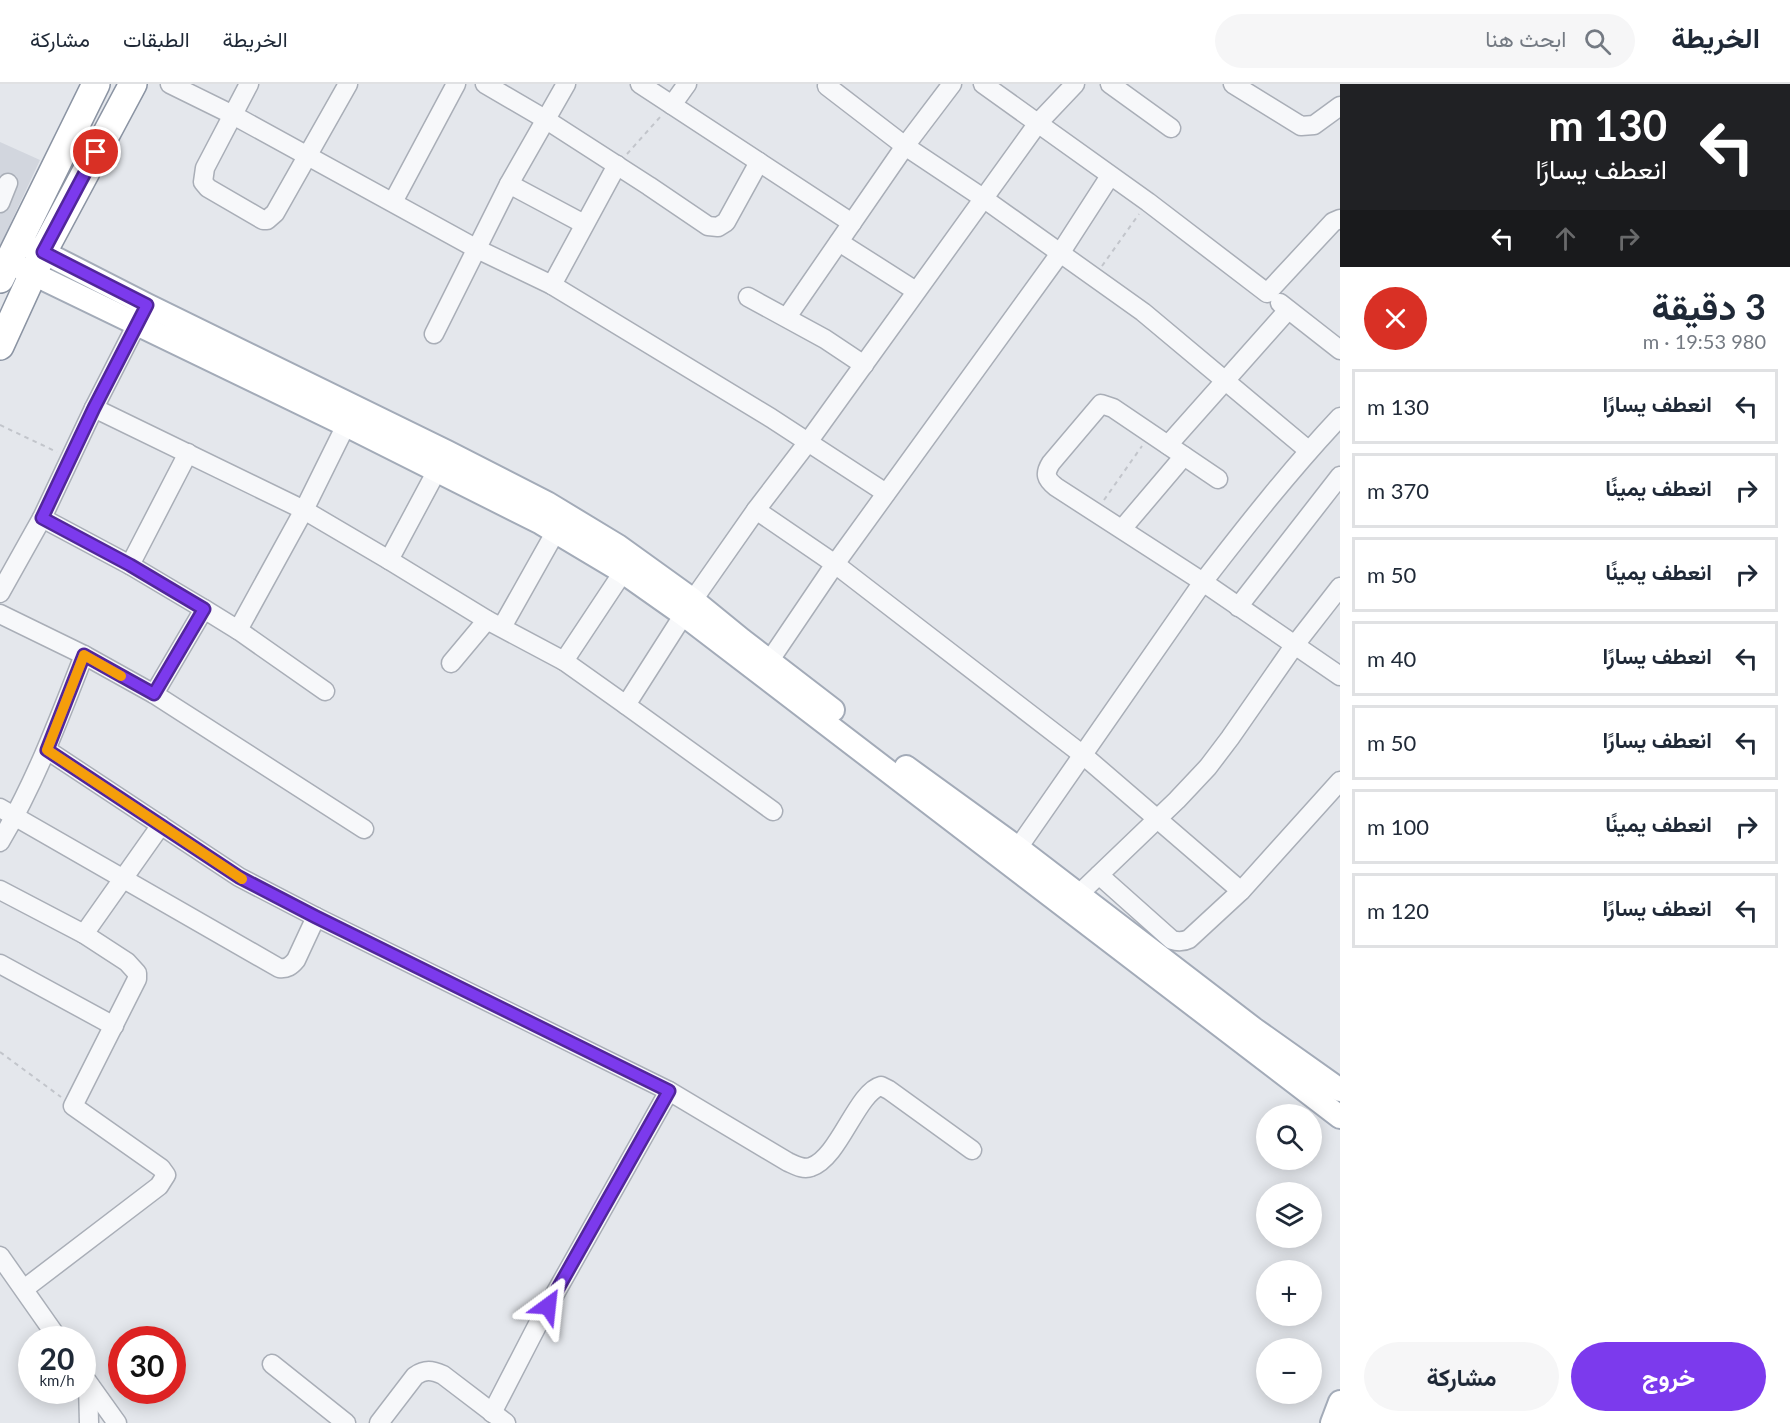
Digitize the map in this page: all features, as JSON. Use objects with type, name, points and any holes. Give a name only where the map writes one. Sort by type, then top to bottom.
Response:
[{"type":"highway","points":[[6,263],[96,84]]},
{"type":"highway","points":[[1,340],[38,263],[133,84]]},
{"type":"main road","points":[[6,263],[38,263],[442,461],[623,572],[688,607],[742,640],[926,782],[1013,856],[1078,895],[1254,1029],[1340,1090]]},
{"type":"main road","points":[[141,315],[346,425],[547,503],[618,546],[688,607],[1013,856],[1340,1117]]},
{"type":"main road","points":[[1332,1423],[1340,1402]]},
{"type":"street","points":[[170,84],[233,115],[477,249],[552,285],[808,442],[886,494]]},
{"type":"street","points":[[249,84],[205,168],[203,182],[208,188],[263,220],[267,220],[275,213],[348,84]]},
{"type":"street","points":[[393,202],[456,84]]},
{"type":"street","points":[[485,84],[545,119],[708,226],[722,226],[729,218],[759,162]]},
{"type":"street","points":[[434,334],[509,184],[567,84]]},
{"type":"street","points":[[640,84],[852,223]]},
{"type":"street","points":[[672,105],[687,84]]},
{"type":"street","points":[[787,317],[905,146],[952,84]]},
{"type":"street","points":[[983,84],[1148,202],[1340,350]]},
{"type":"street","points":[[626,705],[688,607],[756,510],[808,442],[1038,123],[1075,84]]},
{"type":"street","points":[[1110,84],[1171,128]]},
{"type":"street","points":[[1233,84],[1301,126],[1314,125],[1340,106]]},
{"type":"street","points":[[826,85],[905,146],[1061,252],[1143,312],[1308,450]]},
{"type":"street","points":[[552,285],[617,165]]},
{"type":"street","points":[[770,660],[835,564],[1061,252],[1110,176]]},
{"type":"street","points":[[0,203],[8,183]]},
{"type":"street","points":[[509,184],[584,224]]},
{"type":"street","points":[[1267,293],[1333,222],[1340,219]]},
{"type":"street","points":[[839,242],[916,291]]},
{"type":"street","points":[[748,297],[825,339],[864,365]]},
{"type":"street","points":[[1168,445],[1288,310]]},
{"type":"street","points":[[0,594],[42,518],[141,315]]},
{"type":"street","points":[[1218,479],[1113,408],[1101,404],[1046,470],[1047,480],[1203,582],[1340,676]]},
{"type":"street","points":[[94,408],[304,510],[494,624],[564,661],[773,811]]},
{"type":"street","points":[[1013,856],[1203,582],[1258,510],[1308,450],[1340,417]]},
{"type":"street","points":[[238,630],[304,510],[346,425]]},
{"type":"street","points":[[130,565],[188,453]]},
{"type":"street","points":[[1122,529],[1184,456]]},
{"type":"street","points":[[389,560],[442,461]]},
{"type":"street","points":[[1238,607],[1340,476]]},
{"type":"street","points":[[756,510],[835,564],[1083,755],[1241,891]]},
{"type":"street","points":[[42,518],[130,565],[204,609],[325,691]]},
{"type":"street","points":[[451,663],[494,624],[556,531]]},
{"type":"street","points":[[564,661],[623,572]]},
{"type":"street","points":[[1078,895],[1208,767],[1294,646],[1340,587]]},
{"type":"street","points":[[154,694],[204,609]]},
{"type":"street","points":[[0,614],[84,655],[154,694],[364,829]]},
{"type":"street","points":[[0,842],[8,812],[47,750],[84,655]]},
{"type":"street","points":[[47,750],[239,877],[669,1091],[788,1162],[802,1168],[820,1162],[870,1092],[881,1086],[972,1150]]},
{"type":"street","points":[[1100,875],[1172,940],[1189,939],[1241,891],[1340,781]]},
{"type":"street","points":[[8,812],[279,968],[285,968],[296,960],[316,917]]},
{"type":"street","points":[[84,934],[161,825]]},
{"type":"street","points":[[0,890],[84,934],[127,962],[137,973],[137,979],[73,1106],[161,1167],[166,1175],[159,1186],[24,1289]]},
{"type":"street","points":[[0,964],[114,1026]]},
{"type":"street","points":[[379,1423],[415,1376],[423,1371],[443,1375],[499,1418],[538,1324],[669,1091]]},
{"type":"street","points":[[0,1256],[49,1326]]},
{"type":"street","points":[[272,1364],[346,1423]]},
{"type":"street","points":[[96,1393],[117,1423]]},
{"type":"street","points":[[88,1404],[90,1423]]},
{"type":"path","points":[[617,165],[672,105]]},
{"type":"path","points":[[1095,276],[1148,202]]},
{"type":"path","points":[[0,425],[71,459]]},
{"type":"path","points":[[1095,513],[1151,434]]},
{"type":"path","points":[[0,1052],[73,1106]]},
{"type":"shaded area","points":[[0,142],[40,160],[0,246]]},
{"type":"slow traffic","points":[[121,676],[84,655],[47,750],[242,879]]},
{"type":"route","points":[[96,152],[43,252],[147,305],[94,408],[42,518],[130,565],[204,609],[154,694],[84,655],[47,750],[239,877],[669,1091],[548,1306]]}]
